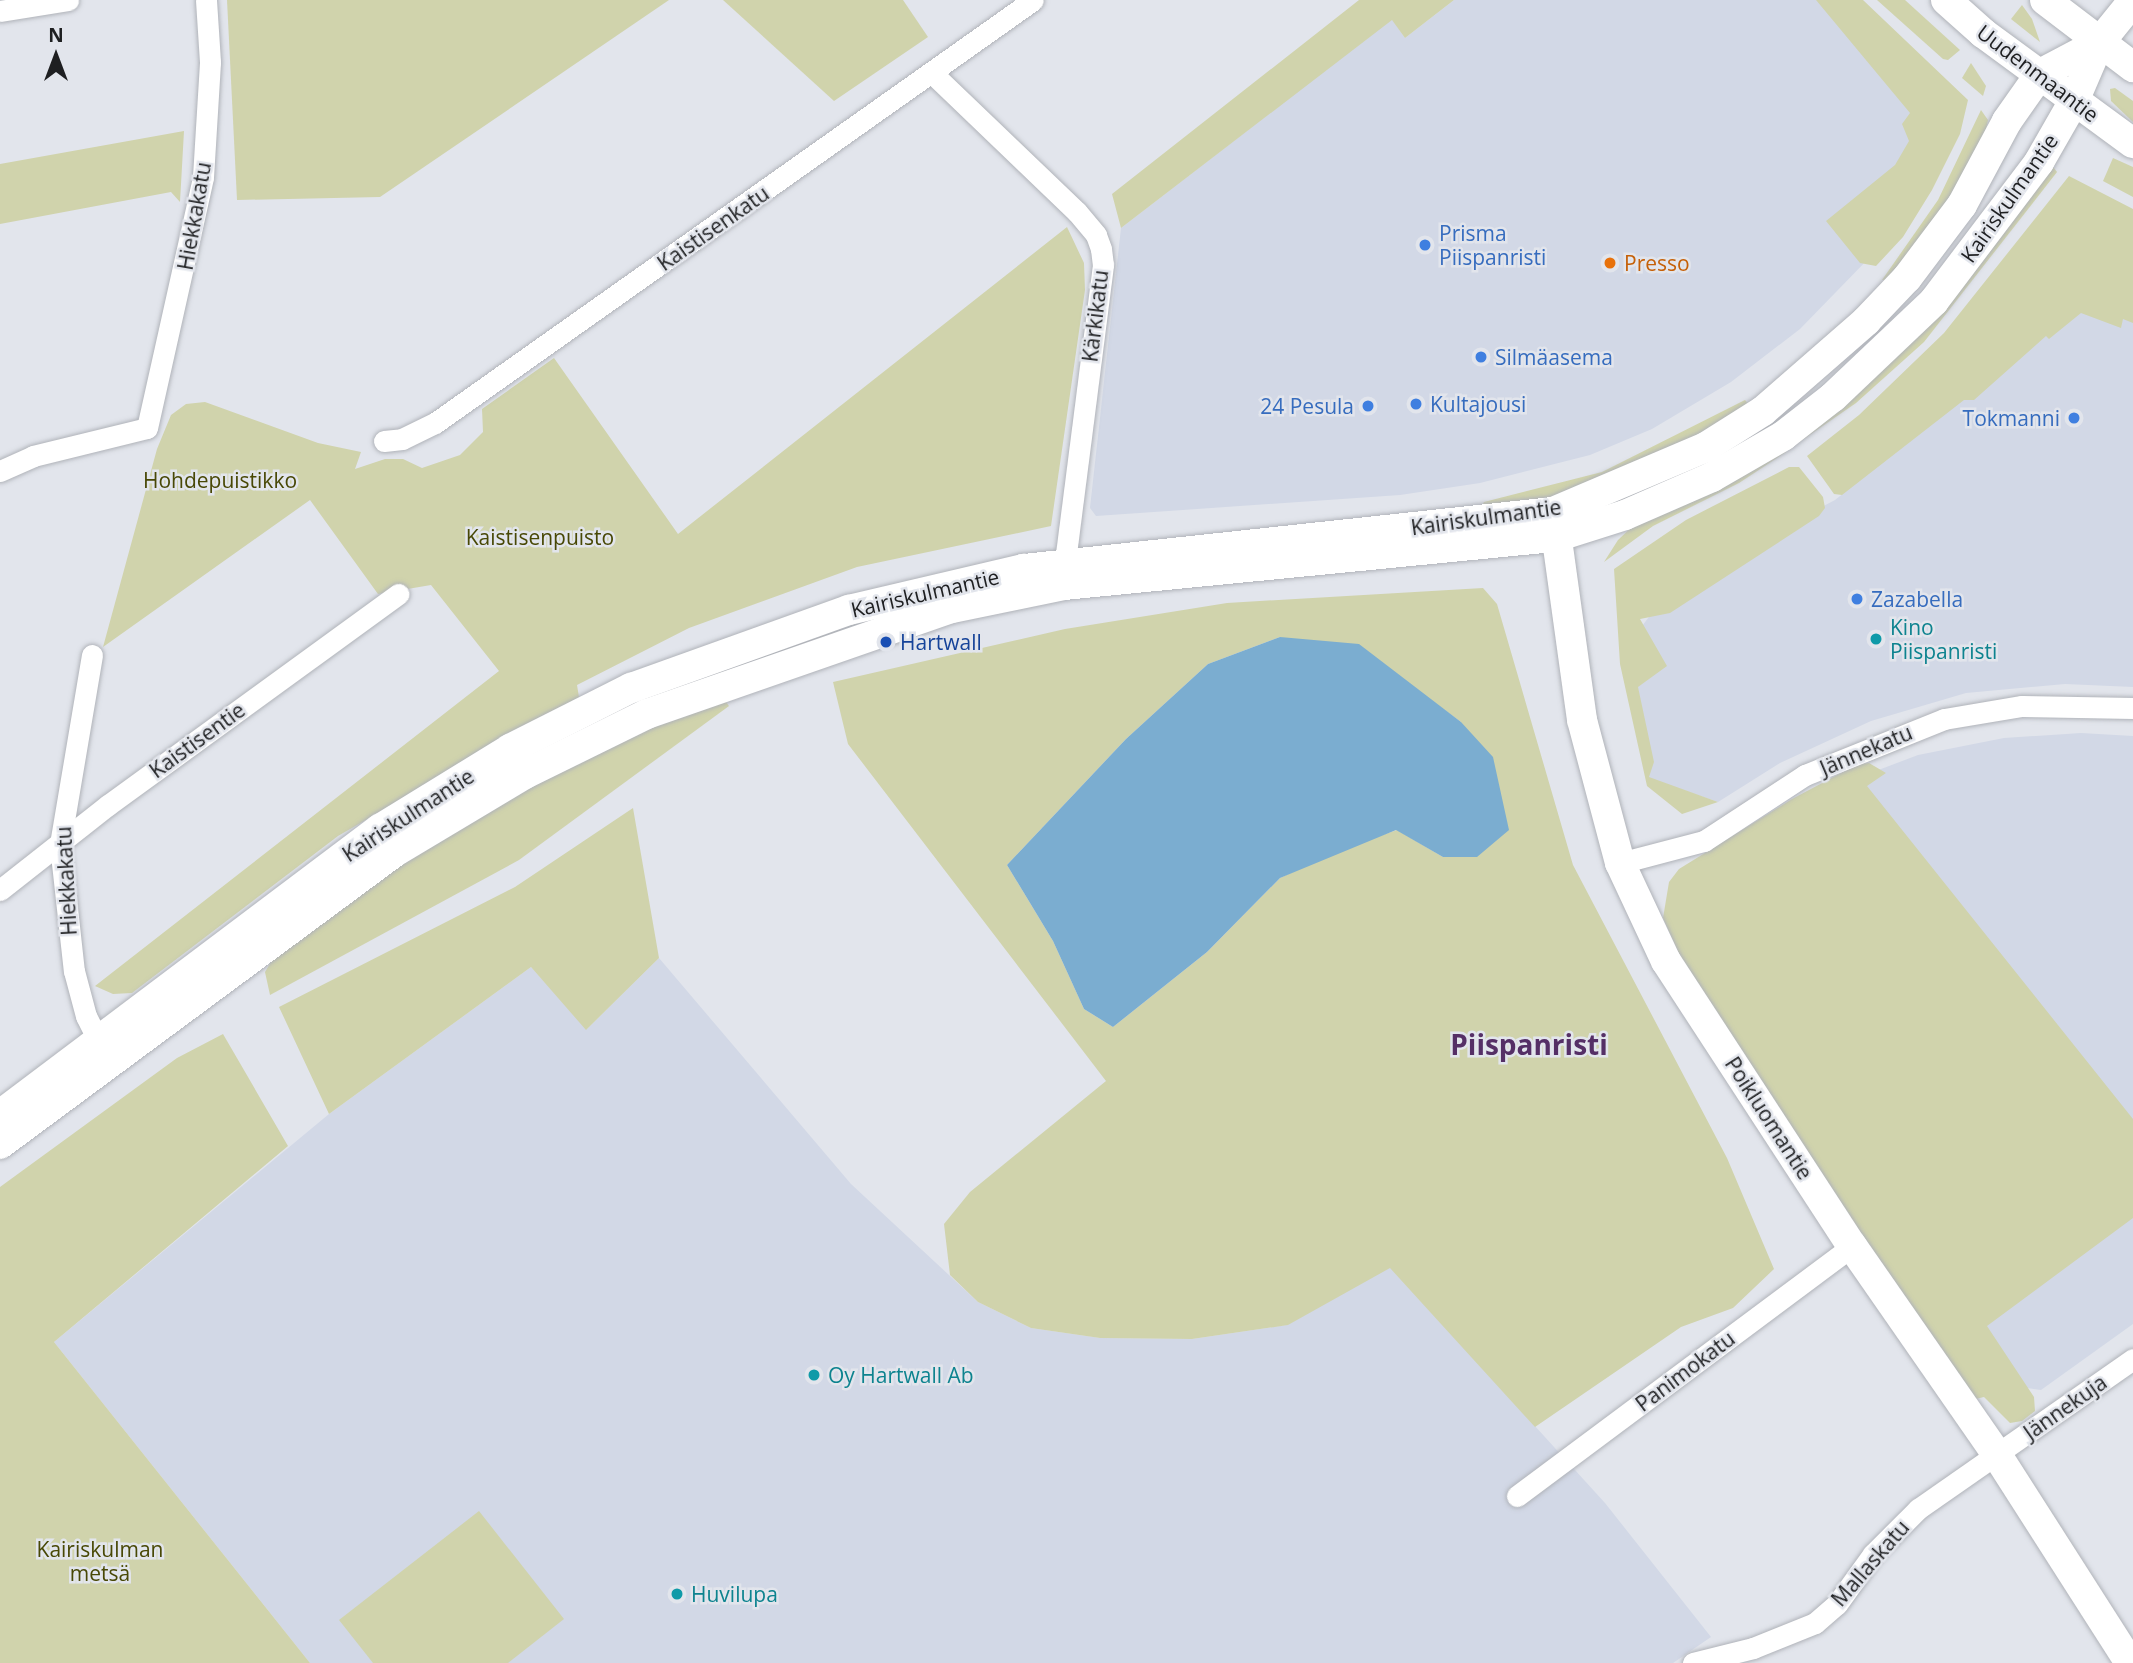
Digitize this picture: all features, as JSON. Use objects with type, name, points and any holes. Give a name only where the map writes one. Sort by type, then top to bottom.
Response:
[{"type":"street","points":[[0,11],[68,0]]},
{"type":"street","name":"Hiekkakatu","points":[[0,471],[33,456],[147,428],[203,177],[210,62],[206,0]]},
{"type":"street","name":"Kaistisenkatu","points":[[384,441],[402,439],[435,423],[1033,0]]},
{"type":"street","name":"Uudenmaantie","points":[[1946,0],[2074,101],[2133,143]]},
{"type":"street","points":[[2045,0],[2098,43],[2133,67]]},
{"type":"street","points":[[2098,43],[2133,1]]},
{"type":"street","name":"Kairiskulmantie","points":[[1555,525],[1706,447],[1763,411],[1812,372],[1907,278],[1962,205],[2007,121],[2040,74],[2098,43]]},
{"type":"street","name":"Kairiskulmantie","points":[[0,1115],[393,852],[525,774],[622,726],[871,634],[1063,575],[1625,516],[1712,477],[1783,436],[1833,397],[1934,301],[2039,162],[2074,101],[2098,43]]},
{"type":"street","name":"Kärkikatu","points":[[932,73],[1077,212],[1096,234],[1101,249],[1103,265],[1063,575]]},
{"type":"street","name":"Poikluomantie","points":[[1555,525],[1582,720],[1620,863],[1666,961],[1852,1246],[1997,1455],[2130,1663]]},
{"type":"street","name":"Kaistisentie","points":[[0,890],[398,594]]},
{"type":"street","name":"Hiekkakatu","points":[[92,655],[60,845],[74,971],[102,1049]]},
{"type":"street","name":"Jännekatu","points":[[1620,863],[1704,841],[1805,775],[1944,719],[2022,706],[2133,708]]},
{"type":"street","name":"Kairiskulmantie","points":[[0,1144],[102,1049]]},
{"type":"street","name":"Panimokatu","points":[[1517,1496],[1852,1246]]},
{"type":"street","name":"Jännekuja","points":[[1997,1455],[2133,1359]]},
{"type":"street","name":"Mallaskatu","points":[[1693,1663],[1753,1648],[1815,1623],[1838,1604],[1873,1554],[1909,1517],[1997,1455]]},
{"type":"shaded area","points":[[1454,0],[1822,0],[1950,126],[1872,255],[1800,329],[1731,382],[1652,429],[1590,455],[1480,483],[1400,495],[1096,516],[1090,508],[1121,228],[1392,19],[1405,38]]},
{"type":"shaded area","points":[[2090,298],[2133,316],[2133,687],[2065,684],[1966,693],[1871,721],[1780,763],[1718,802],[1648,778],[1621,654],[1673,585],[1835,500]]},
{"type":"shaded area","points":[[2081,733],[2133,736],[2133,1324],[2041,1390],[1992,1383],[1860,777],[1918,755],[2004,738]]},
{"type":"shaded area","points":[[659,958],[851,1184],[978,1302],[1031,1328],[1100,1338],[1192,1339],[1287,1325],[1390,1267],[1605,1503],[1711,1637],[1673,1663],[310,1663],[54,1342],[329,1114],[531,967],[587,1029]]},
{"type":"green space","points":[[227,0],[669,0],[380,197],[237,200]]},
{"type":"green space","points":[[723,0],[903,0],[928,37],[834,101]]},
{"type":"green space","points":[[1359,0],[1454,0],[1405,38],[1392,20],[1121,228],[1112,194]]},
{"type":"green space","points":[[1816,0],[1863,0],[1968,100],[1960,134],[1932,190],[1903,237],[1876,266],[1860,263],[1826,221],[1895,165],[1909,141],[1902,124],[1910,113]]},
{"type":"green space","points":[[1877,0],[1905,0],[1960,50],[1948,60],[1943,59]]},
{"type":"green space","points":[[2022,5],[2032,19],[2040,42],[2011,19]]},
{"type":"green space","points":[[1971,63],[1986,86],[1983,96],[1962,78]]},
{"type":"green space","points":[[2115,88],[2133,101],[2133,122],[2111,101],[2110,89]]},
{"type":"green space","points":[[1981,110],[1988,120],[1982,146],[1959,189],[1892,279],[1882,280],[1938,200]]},
{"type":"green space","points":[[184,131],[180,202],[171,192],[0,224],[0,164]]},
{"type":"green space","points":[[2113,158],[2133,167],[2133,197],[2103,181]]},
{"type":"green space","points":[[2050,163],[2057,172],[1924,342],[1856,403],[1798,443],[1794,440]]},
{"type":"green space","points":[[2069,176],[2133,209],[2133,323],[2123,319],[2121,328],[2081,313],[2049,339],[2046,336],[1974,400],[1964,400],[1842,495],[1834,494],[1807,456],[1859,415],[1944,333]]},
{"type":"green space","name":"Kaistisenpuisto","points":[[1067,227],[1084,263],[1085,290],[1051,526],[857,567],[689,628],[577,685],[579,697],[338,836],[132,993],[113,994],[95,986],[499,671],[431,585],[378,594],[310,500],[103,647],[157,449],[171,415],[186,404],[205,402],[318,443],[361,452],[355,469],[385,459],[403,459],[422,468],[460,455],[483,432],[482,409],[554,358],[678,534]]},
{"type":"green space","points":[[1745,400],[1752,408],[1714,434],[1544,503],[1481,507],[1484,502],[1602,472]]},
{"type":"green space","points":[[1780,443],[1786,452],[1739,483],[1653,526],[1604,562],[1618,540],[1638,521]]},
{"type":"green space","points":[[1789,467],[1799,467],[1823,497],[1825,508],[1819,516],[1670,613],[1640,619],[1667,666],[1638,687],[1654,762],[1649,777],[1718,802],[1682,814],[1647,786],[1620,664],[1614,569],[1686,520]]},
{"type":"green space","points":[[1483,588],[1497,604],[1573,865],[1727,1158],[1774,1269],[1733,1308],[1681,1327],[1535,1427],[1390,1268],[1288,1325],[1192,1339],[1100,1338],[1031,1328],[978,1302],[950,1275],[944,1224],[970,1192],[1106,1081],[848,744],[833,682],[1065,629],[1227,603]],"holes":[[[1280,637],[1412,686],[1461,722],[1476,857],[1443,857],[1397,830],[1339,850],[1280,878],[1207,952],[1113,1027],[1084,1009],[1053,941],[1007,865],[1126,739],[1208,664]]]},
{"type":"green space","points":[[721,695],[729,706],[519,860],[270,995],[265,972],[274,957],[365,888],[549,773]]},
{"type":"green space","points":[[1869,763],[1886,773],[1867,786],[2133,1119],[2133,1218],[1987,1326],[2034,1397],[2035,1411],[2022,1421],[2010,1423],[1984,1397],[1967,1401],[1684,965],[1663,918],[1669,882],[1679,869],[1792,799],[1858,764]]},
{"type":"green space","points":[[633,808],[659,958],[586,1030],[531,967],[329,1114],[279,1007],[515,887]]},
{"type":"green space","name":"Kairiskulman metsä","points":[[223,1034],[288,1146],[54,1342],[310,1663],[0,1663],[0,1187],[177,1058]]},
{"type":"green space","points":[[479,1511],[564,1619],[508,1663],[373,1663],[339,1620]]},
{"type":"water","points":[[1280,637],[1359,644],[1461,722],[1493,757],[1509,830],[1477,857],[1443,857],[1396,830],[1280,878],[1207,952],[1113,1027],[1084,1009],[1053,941],[1007,865],[1126,739],[1208,664]]},
{"type":"place","name":"Prisma Piispanristi","points":[[1425,245]]},
{"type":"place","name":"Presso","points":[[1610,263]]},
{"type":"place","name":"Silmäasema","points":[[1481,357]]},
{"type":"place","name":"Kultajousi","points":[[1416,404]]},
{"type":"place","name":"24 Pesula","points":[[1368,406]]},
{"type":"place","name":"Tokmanni","points":[[2074,418]]},
{"type":"place","name":"Zazabella","points":[[1857,599]]},
{"type":"place","name":"Kino Piispanristi","points":[[1876,639]]},
{"type":"place","name":"Hartwall","points":[[886,642]]},
{"type":"place","name":"Oy Hartwall Ab","points":[[814,1375]]},
{"type":"place","name":"Huvilupa","points":[[677,1594]]},
{"type":"district","name":"Piispanristi","points":[[1529,1044]]},
{"type":"park label","name":"Hohdepuistikko","points":[[220,480]]}]
